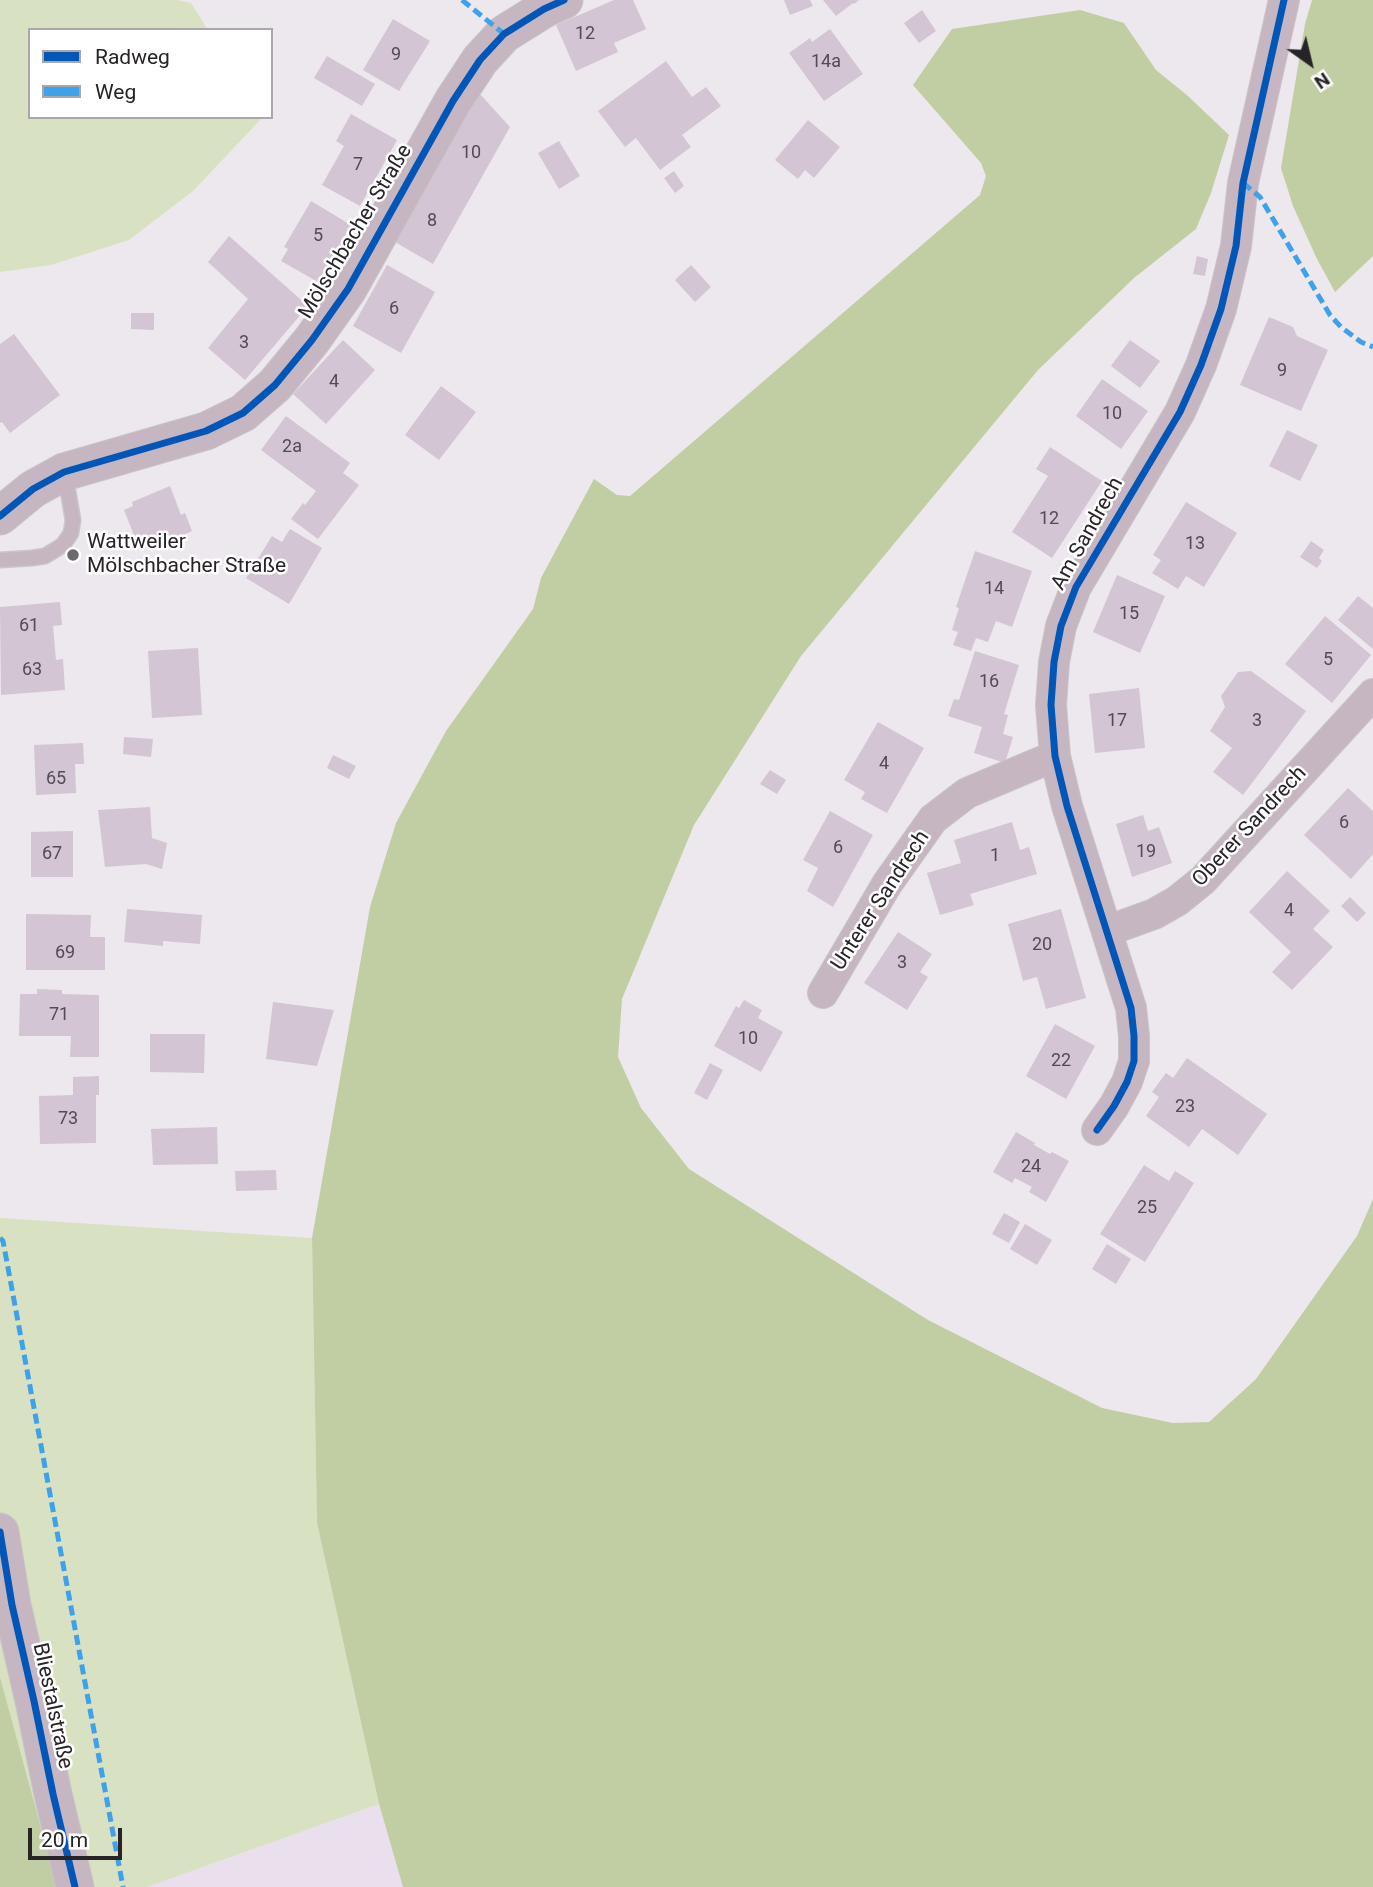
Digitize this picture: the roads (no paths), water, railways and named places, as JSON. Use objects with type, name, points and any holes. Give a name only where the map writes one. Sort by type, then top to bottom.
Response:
[{"type":"street","name":"Mölschbacher Straße","points":[[0,516],[33,489],[64,472],[206,431],[243,413],[275,385],[312,340],[348,289],[453,101],[480,60],[504,34],[564,0]]},
{"type":"street","name":"Am Sandrech","points":[[1097,1130],[1127,1082],[1134,1062],[1135,1036],[1131,1008],[1067,806],[1055,756],[1051,705],[1054,662],[1061,626],[1076,587],[1180,412],[1201,365],[1221,309],[1236,246],[1244,183],[1284,0]]},
{"type":"street","name":"Oberer Sandrech","points":[[1107,931],[1154,914],[1177,901],[1203,880],[1373,694]]},
{"type":"street","name":"Unterer Sandrech","points":[[822,993],[887,884],[933,819],[967,793],[1055,756]]},
{"type":"street","name":"Bliestalstraße","points":[[0,1532],[12,1605],[75,1887]]},
{"type":"lane","points":[[0,559],[45,556],[63,545],[71,533],[73,520],[64,472]]},
{"type":"place","name":"Wattweiler Mölschbacher Straße","points":[[73,555]]}]
